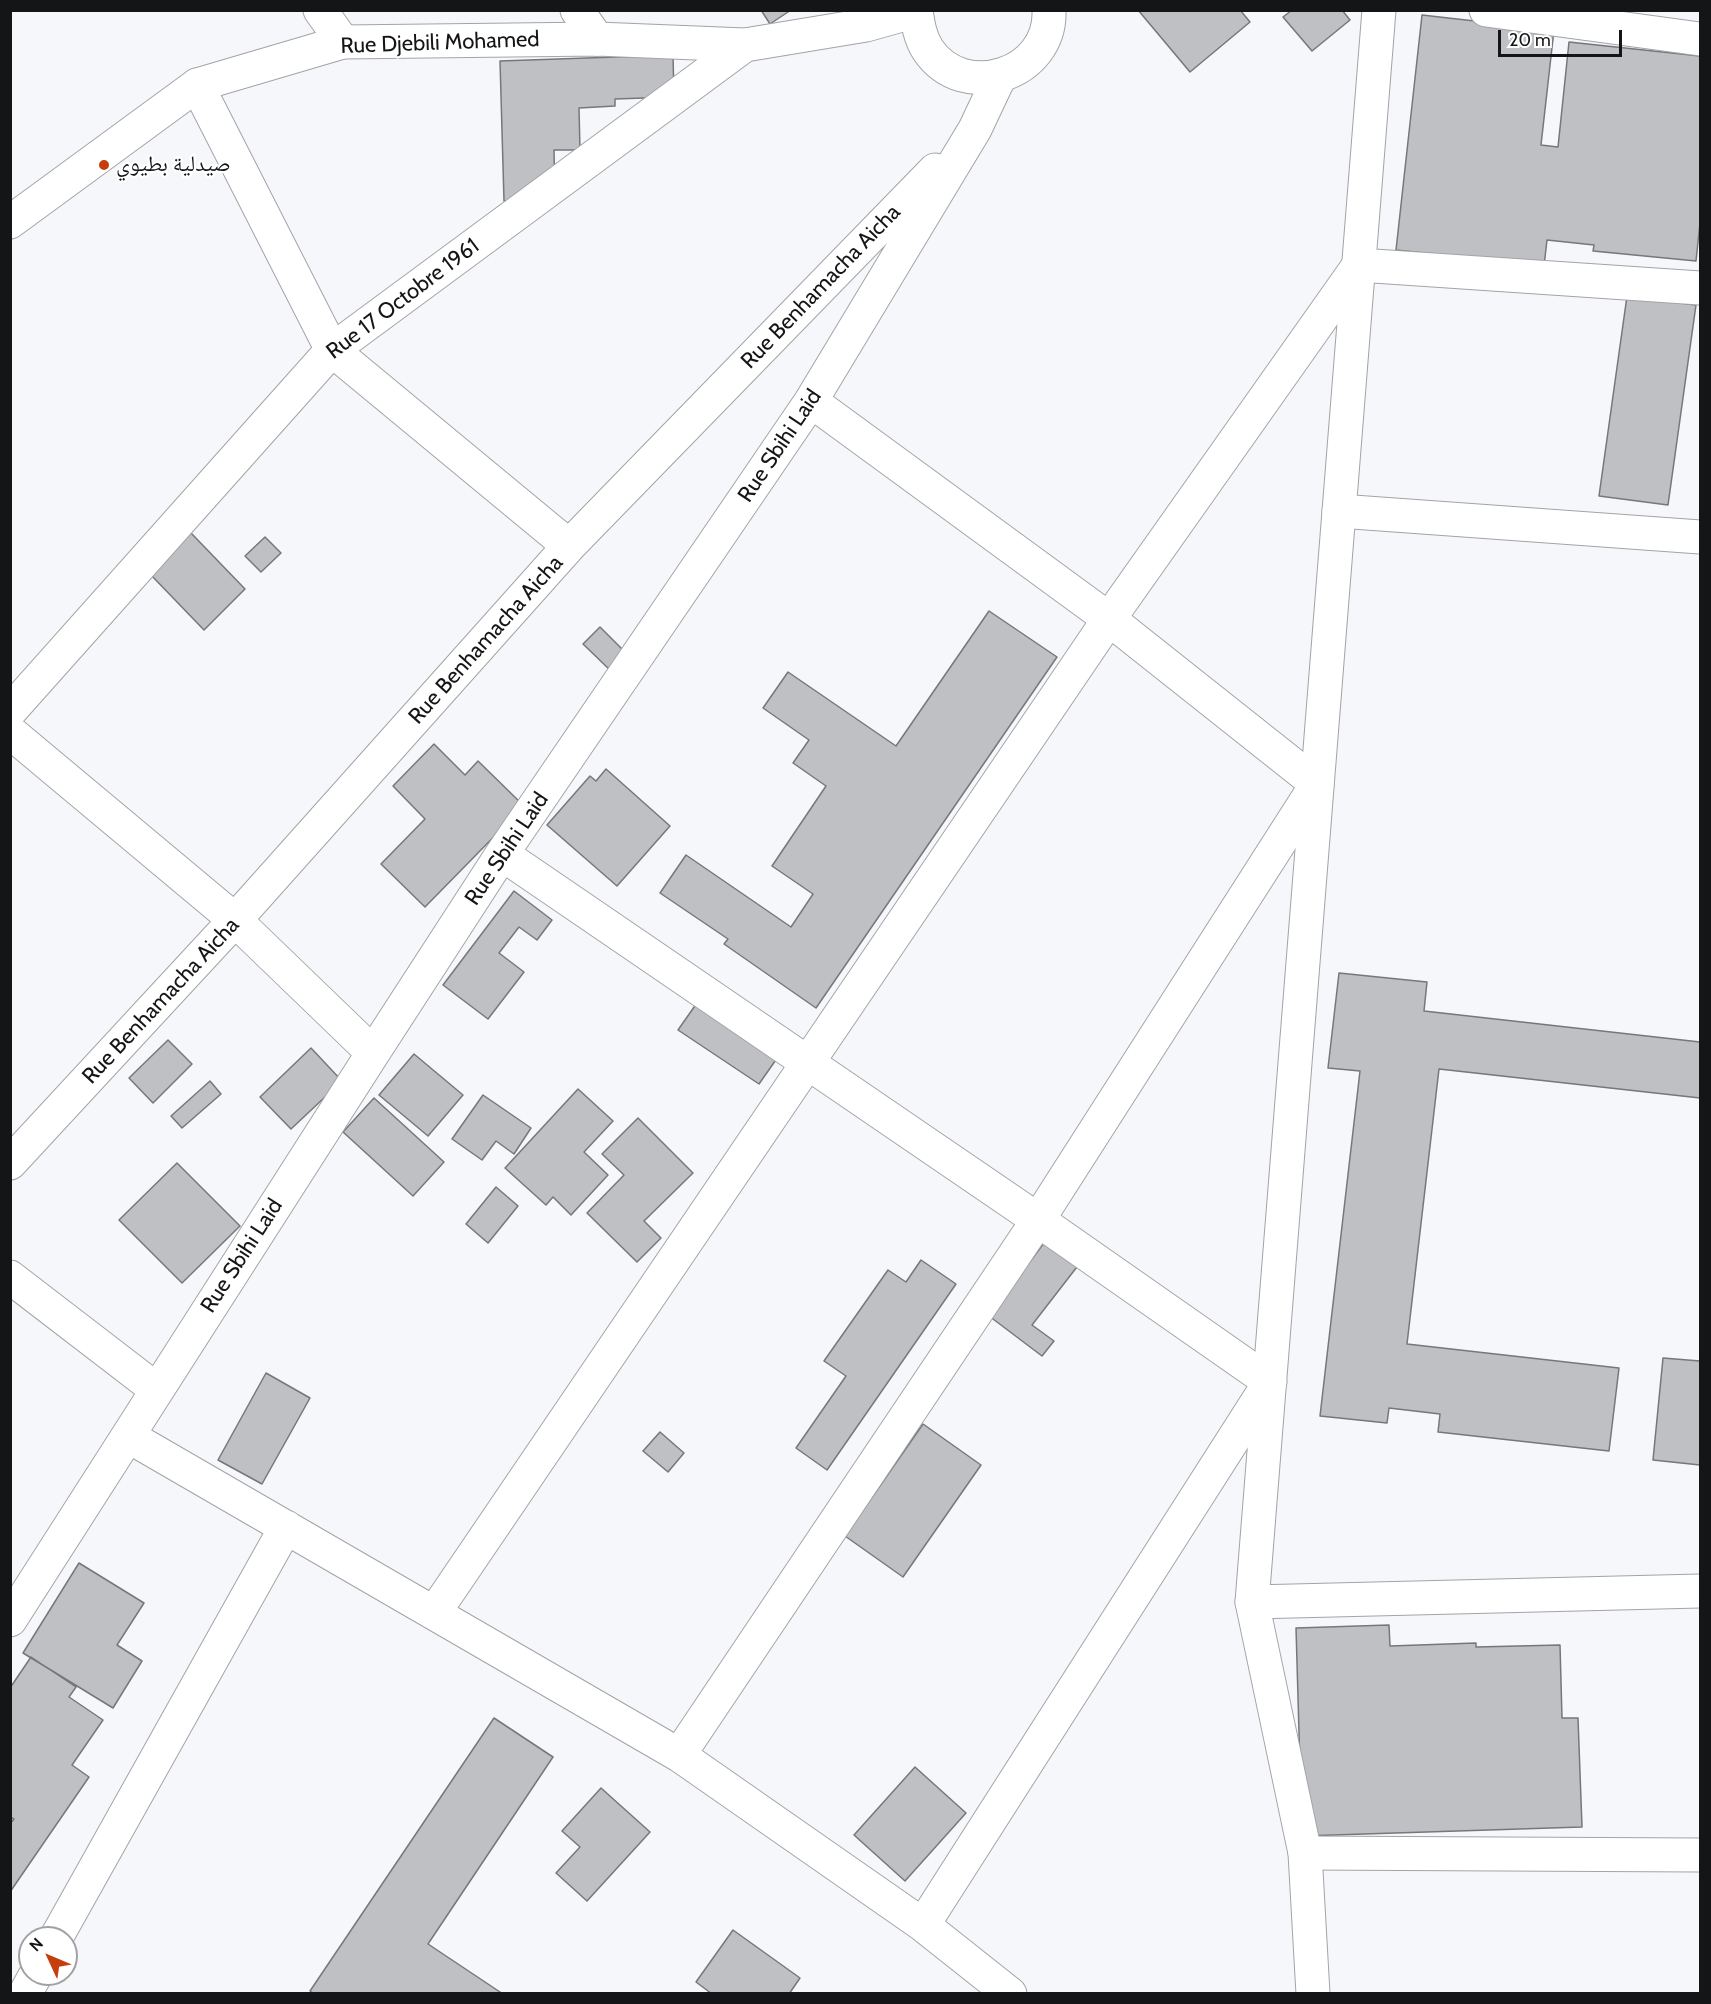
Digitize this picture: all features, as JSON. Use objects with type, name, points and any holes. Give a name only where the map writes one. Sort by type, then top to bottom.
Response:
[{"type":"street","points":[[320,10],[343,42]]},
{"type":"street","points":[[577,10],[597,39]]},
{"type":"street","points":[[916,11],[919,31],[928,50],[942,64],[960,75],[980,78],[1000,76],[1019,68],[1034,55],[1047,24],[1074,10]]},
{"type":"street","points":[[1313,1994],[1305,1853],[1252,1602],[1379,10]]},
{"type":"street","points":[[1486,10],[1701,39]]},
{"type":"street","name":"Rue Djebili Mohamed","points":[[10,222],[197,85],[343,42],[597,39],[745,45],[861,18],[916,11]]},
{"type":"street","name":"Rue 17 Octobre 1961","points":[[10,711],[332,350],[745,45]]},
{"type":"street","name":"Rue Sbihi Laid","points":[[10,1620],[502,854],[811,401],[975,129],[1000,76]]},
{"type":"street","points":[[197,85],[332,350],[569,546]]},
{"type":"street","name":"Rue Benhamacha Aicha","points":[[10,1163],[235,920],[569,546],[975,129]]},
{"type":"street","points":[[1359,265],[1701,288]]},
{"type":"street","points":[[434,1612],[1109,619],[1359,265]]},
{"type":"street","points":[[811,401],[1109,619],[1317,783]]},
{"type":"street","points":[[1339,511],[1701,537]]},
{"type":"street","points":[[10,732],[235,920],[373,1053]]},
{"type":"street","points":[[679,1755],[1038,1220],[1317,783]]},
{"type":"street","points":[[502,854],[1038,1220],[1270,1382]]},
{"type":"street","points":[[10,1277],[157,1390]]},
{"type":"street","points":[[923,1925],[1270,1382]]},
{"type":"street","points":[[128,1436],[679,1755],[923,1925],[1010,1994]]},
{"type":"street","points":[[63,1926],[286,1527]]},
{"type":"street","points":[[1252,1602],[1701,1591]]},
{"type":"street","points":[[1305,1853],[1701,1855]]},
{"type":"building","points":[[761,10],[791,10],[770,24]]},
{"type":"building","points":[[1138,10],[1240,10],[1250,22],[1190,72]]},
{"type":"building","points":[[1292,10],[1342,10],[1350,20],[1312,51],[1283,17]]},
{"type":"building","points":[[1422,15],[1554,30],[1541,145],[1558,147],[1569,42],[1700,56],[1700,223],[1696,261],[1593,251],[1594,245],[1547,240],[1544,266],[1396,250]]},
{"type":"building","points":[[673,55],[674,97],[615,99],[615,106],[579,108],[580,150],[554,150],[555,199],[504,201],[500,61]]},
{"type":"building","points":[[1627,296],[1696,305],[1668,505],[1599,496]]},
{"type":"building","points":[[191,533],[245,589],[204,630],[150,574]]},
{"type":"building","points":[[265,537],[281,553],[261,572],[245,556]]},
{"type":"building","points":[[989,611],[1057,657],[816,1008],[724,944],[728,939],[660,893],[686,855],[791,927],[813,894],[772,866],[826,786],[793,763],[809,740],[763,708],[788,672],[896,746]]},
{"type":"building","points":[[600,627],[627,654],[611,671],[583,644]]},
{"type":"building","points":[[434,744],[465,775],[478,761],[524,806],[425,907],[381,864],[425,819],[393,786]]},
{"type":"building","points":[[606,769],[670,826],[617,886],[547,825],[590,776],[596,781]]},
{"type":"building","points":[[514,891],[552,920],[537,940],[519,927],[499,953],[524,972],[488,1019],[443,985]]},
{"type":"building","points":[[1339,973],[1427,982],[1424,1011],[1700,1042],[1700,1098],[1439,1069],[1407,1344],[1619,1368],[1609,1451],[1438,1432],[1440,1414],[1389,1408],[1387,1423],[1320,1416],[1360,1071],[1328,1068]]},
{"type":"building","points":[[706,990],[787,1044],[759,1084],[678,1030]]},
{"type":"building","points":[[168,1040],[192,1064],[153,1103],[129,1078]]},
{"type":"building","points":[[311,1048],[342,1081],[291,1129],[260,1097]]},
{"type":"building","points":[[414,1054],[463,1095],[428,1136],[379,1095]]},
{"type":"building","points":[[210,1081],[221,1094],[182,1128],[171,1116]]},
{"type":"building","points":[[578,1089],[613,1121],[584,1152],[608,1175],[571,1215],[553,1197],[546,1205],[505,1168]]},
{"type":"building","points":[[483,1095],[531,1128],[514,1154],[496,1141],[482,1160],[452,1139]]},
{"type":"building","points":[[374,1098],[444,1162],[413,1196],[343,1132]]},
{"type":"building","points":[[638,1118],[693,1173],[644,1221],[661,1238],[637,1262],[587,1213],[624,1175],[602,1154]]},
{"type":"building","points":[[177,1163],[240,1226],[182,1283],[119,1220]]},
{"type":"building","points":[[496,1187],[518,1206],[488,1243],[466,1224]]},
{"type":"building","points":[[1047,1239],[1080,1263],[1032,1325],[1054,1341],[1042,1356],[989,1316]]},
{"type":"building","points":[[921,1260],[956,1284],[827,1470],[796,1448],[846,1376],[824,1361],[888,1270],[906,1282]]},
{"type":"building","points":[[1663,1358],[1700,1361],[1700,1465],[1653,1460]]},
{"type":"building","points":[[266,1373],[310,1398],[262,1484],[218,1460]]},
{"type":"building","points":[[923,1424],[981,1465],[903,1577],[845,1536]]},
{"type":"building","points":[[660,1432],[684,1453],[668,1472],[643,1451]]},
{"type":"building","points":[[79,1563],[144,1603],[117,1645],[142,1661],[113,1708],[23,1653]]},
{"type":"building","points":[[1389,1625],[1390,1646],[1476,1643],[1476,1647],[1560,1645],[1562,1718],[1578,1718],[1582,1827],[1302,1836],[1296,1628]]},
{"type":"building","points":[[31,1657],[76,1687],[69,1697],[103,1720],[72,1765],[89,1777],[10,1892],[10,1824],[14,1819],[10,1817],[10,1688]]},
{"type":"building","points":[[494,1718],[553,1757],[428,1944],[503,1994],[314,1994],[310,1991]]},
{"type":"building","points":[[915,1767],[966,1813],[905,1881],[854,1835]]},
{"type":"building","points":[[601,1788],[650,1832],[587,1901],[556,1873],[580,1847],[562,1831]]},
{"type":"building","points":[[733,1930],[800,1978],[789,1994],[712,1994],[696,1982]]},
{"type":"place","name":"صيدلية بطيوي","points":[[104,165]]}]
